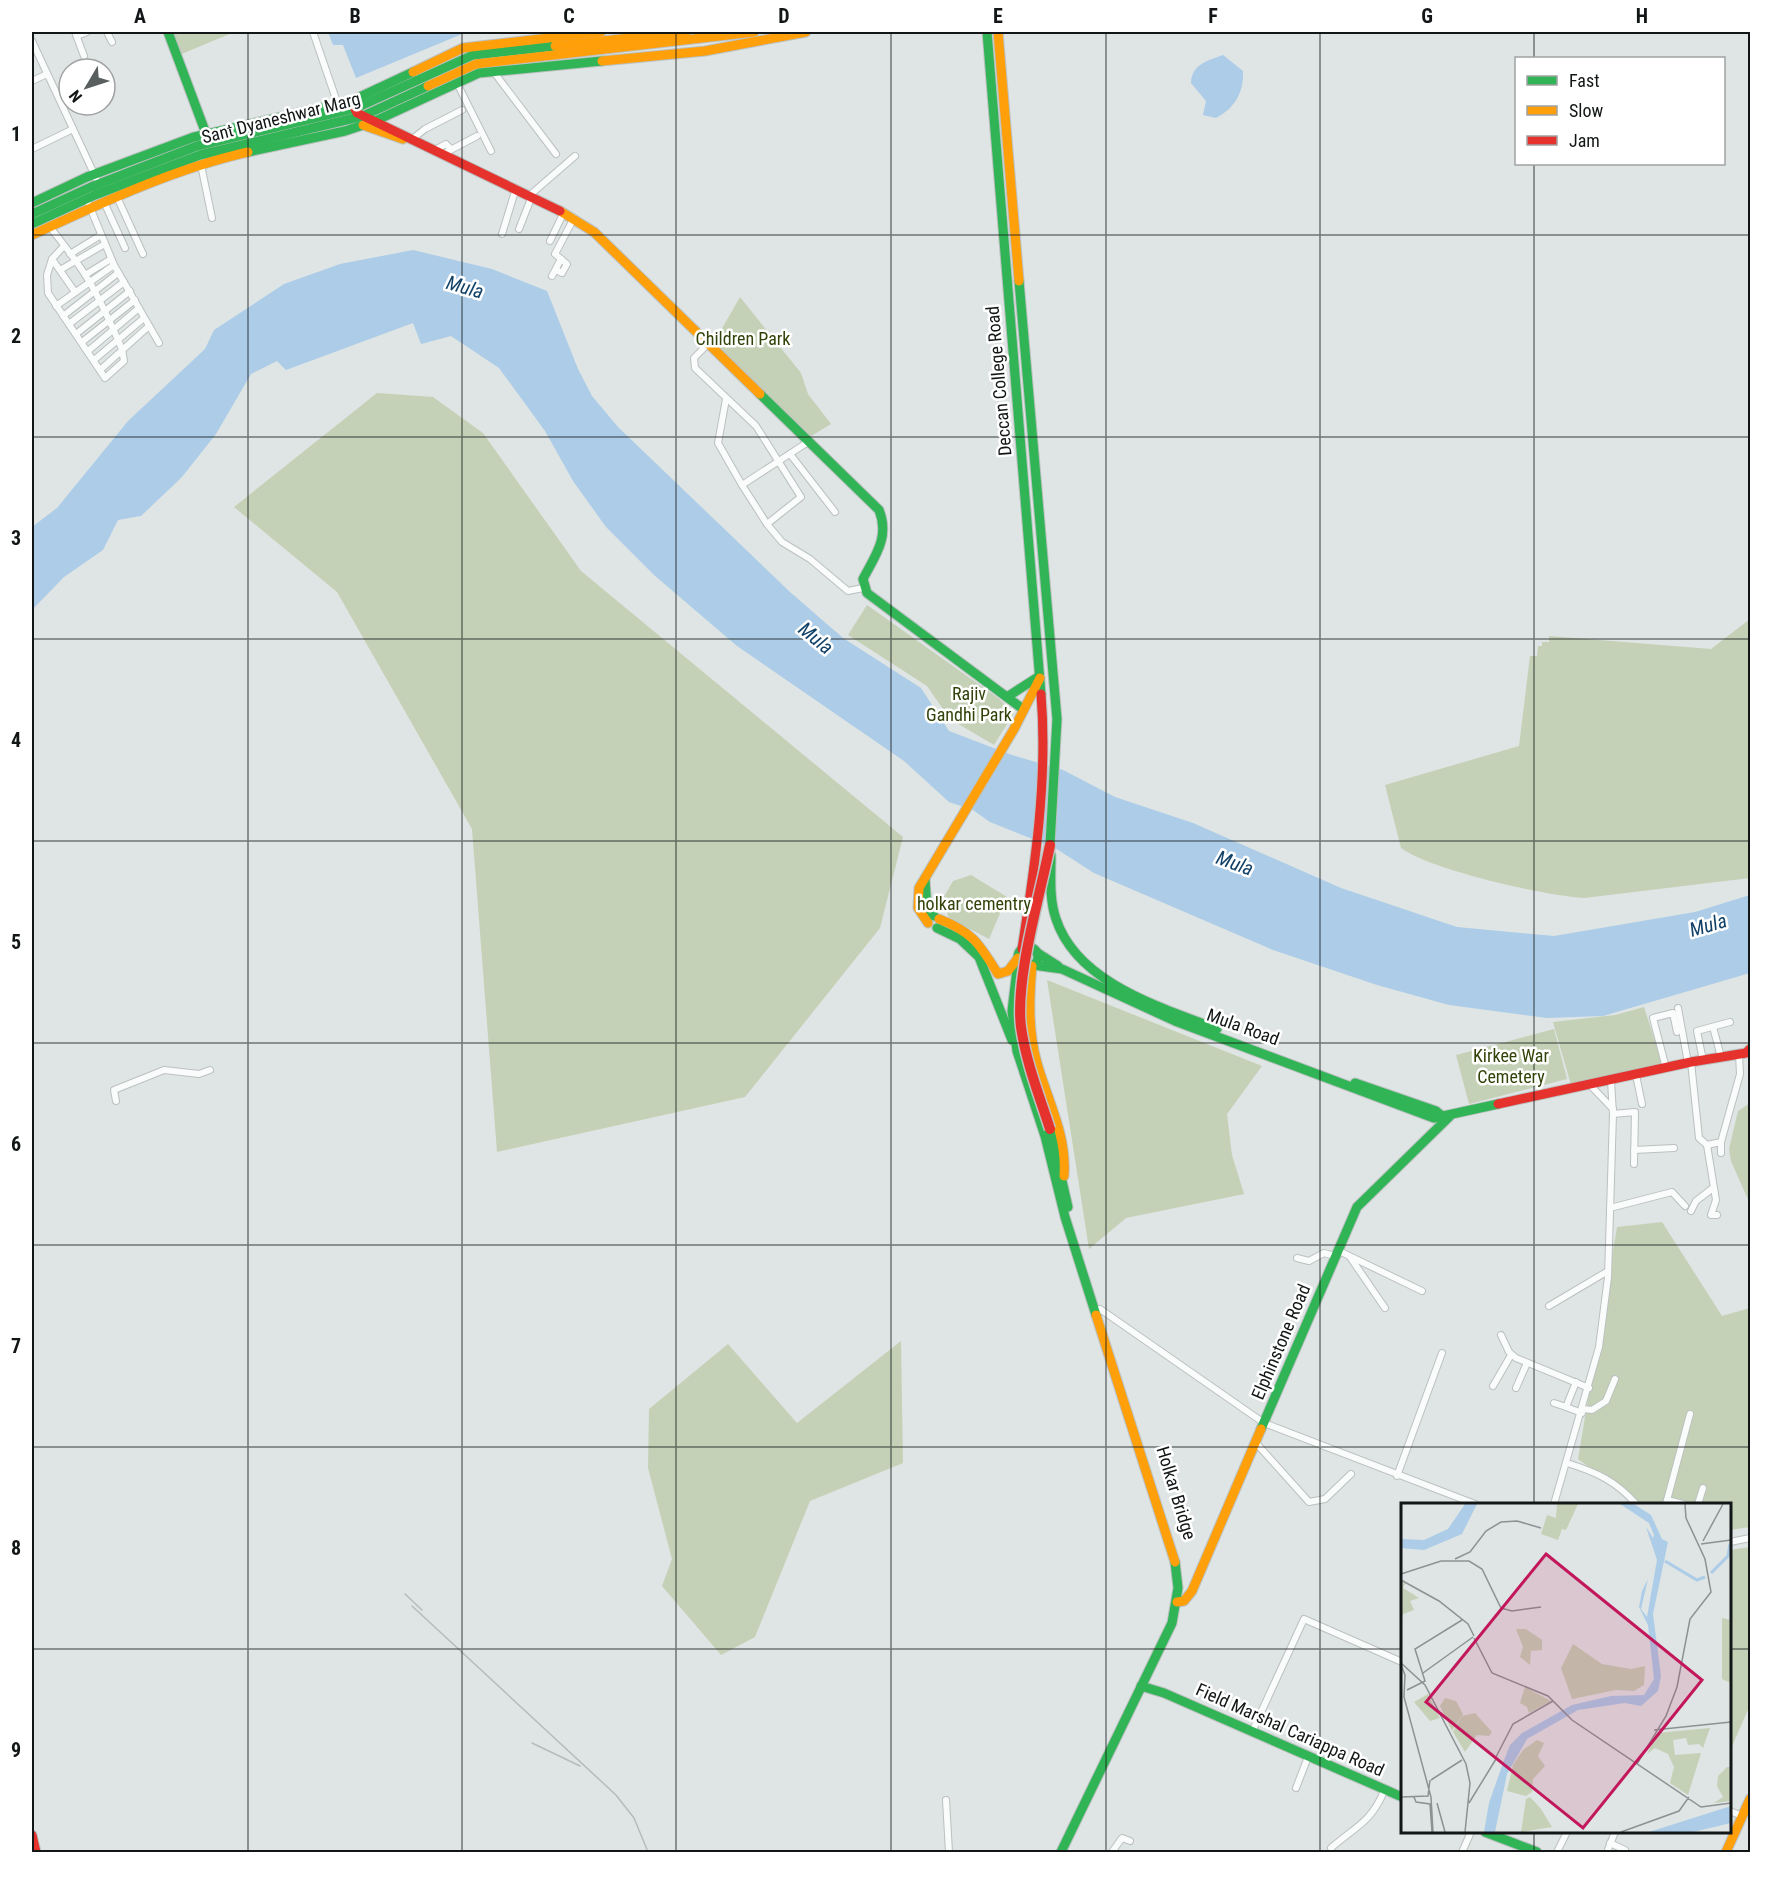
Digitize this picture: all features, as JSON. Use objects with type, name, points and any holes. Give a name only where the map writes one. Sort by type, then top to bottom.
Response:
[{"type":"main road","points":[[168,32],[211,147]]},
{"type":"main road","points":[[32,235],[88,204],[117,198],[201,165],[211,147],[351,111],[463,48],[541,36],[601,32]]},
{"type":"main road","name":"Sant Dyaneshwar Marg","points":[[637,43],[686,32]]},
{"type":"main road","name":"Sant Dyaneshwar Marg","points":[[32,214],[97,179],[351,111],[476,63],[637,43],[754,32]]},
{"type":"main road","points":[[375,121],[479,73],[637,43],[723,48],[806,32]]},
{"type":"main road","name":"Deccan College Road","points":[[987,32],[1044,729],[1034,873],[1020,956]]},
{"type":"main road","name":"Deccan College Road","points":[[998,32],[1057,719],[1050,845]]},
{"type":"main road","points":[[351,111],[405,137],[443,151],[569,215],[594,232],[874,504],[882,516],[885,529],[883,543],[863,579],[863,588],[873,598],[1023,709]]},
{"type":"main road","points":[[351,111],[401,140],[405,137]]},
{"type":"main road","points":[[391,115],[405,137]]},
{"type":"main road","name":"Sant Dyaneshwar Marg","points":[[32,224],[88,204],[211,147]]},
{"type":"main road","points":[[32,203],[97,179]]},
{"type":"main road","points":[[1040,677],[1028,691],[1014,729],[925,877],[917,900],[921,914],[960,939],[979,957],[1012,1040],[1045,1137],[1058,1195],[1097,1309]]},
{"type":"main road","points":[[1007,697],[1028,691]]},
{"type":"main road","points":[[1050,845],[1053,906],[1067,942],[1082,959],[1105,978],[1188,1020]]},
{"type":"main road","points":[[1050,845],[1023,978],[1021,1024],[1026,1055],[1050,1129],[1062,1185],[1097,1309]]},
{"type":"main road","points":[[934,921],[957,926],[975,938],[998,974],[1008,971],[1030,947],[1062,969]]},
{"type":"main road","points":[[1036,952],[1037,960],[1033,965],[1029,994],[1031,1035],[1036,1064],[1063,1137],[1066,1156],[1062,1185]]},
{"type":"main road","points":[[1020,956],[1024,966],[1033,965]]},
{"type":"main road","points":[[1012,1040],[1013,995],[1020,956]]},
{"type":"main road","name":"Mula Road","points":[[1033,965],[1062,969],[1343,1081],[1446,1116]]},
{"type":"main road","points":[[1446,1116],[1590,1086],[1690,1062],[1747,1053]]},
{"type":"main road","name":"Elphinstone Road","points":[[1061,1852],[1146,1684],[1181,1602],[1192,1591],[1357,1207],[1446,1116]]},
{"type":"main road","name":"Elphinstone Road","points":[[1097,1309],[1175,1567],[1181,1602]]},
{"type":"main road","points":[[1066,1852],[1146,1684]]},
{"type":"main road","name":"Field Marshal Cariappa Road","points":[[1146,1684],[1401,1797]]},
{"type":"main road","points":[[1735,1852],[1747,1817],[1750,1799]]},
{"type":"main road","points":[[1726,1852],[1747,1817]]},
{"type":"main road","points":[[1488,1833],[1538,1852]]},
{"type":"main road","points":[[32,1835],[36,1852]]},
{"type":"street","points":[[84,56],[76,34],[87,32]]},
{"type":"street","points":[[107,32],[112,42]]},
{"type":"street","points":[[313,32],[351,111]]},
{"type":"street","points":[[32,41],[97,179]]},
{"type":"street","points":[[493,71],[556,154]]},
{"type":"street","points":[[32,81],[47,74]]},
{"type":"street","points":[[457,83],[491,151]]},
{"type":"street","points":[[405,137],[462,111]]},
{"type":"street","points":[[32,149],[73,129]]},
{"type":"street","points":[[443,151],[477,136]]},
{"type":"street","points":[[519,229],[531,195],[575,156]]},
{"type":"street","points":[[201,165],[212,218]]},
{"type":"street","points":[[502,234],[516,188]]},
{"type":"street","points":[[117,198],[143,254]]},
{"type":"street","points":[[104,202],[126,248]]},
{"type":"street","points":[[88,204],[112,262],[159,343]]},
{"type":"street","points":[[550,241],[569,215]]},
{"type":"street","points":[[554,273],[562,273],[567,264],[555,254],[569,215]]},
{"type":"street","points":[[50,227],[76,262],[87,278],[105,311],[125,358],[105,378],[48,293],[47,275],[52,259],[64,246]]},
{"type":"street","points":[[70,254],[101,235]]},
{"type":"street","points":[[60,270],[105,244]]},
{"type":"street","points":[[52,259],[75,292]]},
{"type":"street","points":[[56,306],[75,292],[87,278],[112,262]]},
{"type":"street","points":[[63,316],[118,273]]},
{"type":"street","points":[[69,324],[124,282]]},
{"type":"street","points":[[76,334],[130,291]]},
{"type":"street","points":[[82,342],[135,300]]},
{"type":"street","points":[[88,351],[139,308]]},
{"type":"street","points":[[94,360],[144,318]]},
{"type":"street","points":[[122,350],[149,326]]},
{"type":"street","points":[[708,344],[694,358],[693,364],[756,426],[801,497],[766,524]]},
{"type":"street","points":[[726,399],[717,443],[766,524],[786,545],[810,559],[848,591],[863,588]]},
{"type":"street","points":[[742,485],[808,442]]},
{"type":"street","points":[[790,454],[835,512]]},
{"type":"street","points":[[1678,1008],[1690,1062],[1699,1138],[1707,1145],[1716,1202],[1711,1215],[1718,1215]]},
{"type":"street","points":[[1666,1068],[1653,1018],[1673,1013],[1677,1032]]},
{"type":"street","points":[[1703,1060],[1697,1031],[1730,1022]]},
{"type":"street","points":[[1713,1027],[1721,1057]]},
{"type":"street","points":[[1720,1153],[1720,1142],[1747,1053]]},
{"type":"street","points":[[116,1101],[114,1090],[164,1070],[199,1074],[210,1070]]},
{"type":"street","points":[[1636,1075],[1642,1104]]},
{"type":"street","points":[[1554,1503],[1599,1347],[1608,1271],[1613,1111],[1611,1081]]},
{"type":"street","points":[[1590,1086],[1613,1111],[1635,1112],[1634,1164]]},
{"type":"street","points":[[1707,1145],[1720,1142]]},
{"type":"street","points":[[1634,1150],[1674,1148]]},
{"type":"street","points":[[1610,1208],[1672,1192],[1688,1208],[1713,1188]]},
{"type":"street","points":[[1297,1258],[1309,1261],[1324,1253],[1349,1256],[1422,1291]]},
{"type":"street","points":[[1349,1256],[1385,1308]]},
{"type":"street","points":[[1549,1306],[1608,1271]]},
{"type":"street","points":[[1097,1309],[1264,1424],[1471,1503]]},
{"type":"street","points":[[1501,1335],[1511,1355],[1589,1388]]},
{"type":"street","points":[[1397,1476],[1442,1353]]},
{"type":"street","points":[[1493,1386],[1511,1355]]},
{"type":"street","points":[[1516,1388],[1527,1363]]},
{"type":"street","points":[[1554,1403],[1582,1411],[1592,1410],[1606,1401],[1615,1379]]},
{"type":"street","points":[[1566,1407],[1576,1382]]},
{"type":"street","points":[[1666,1502],[1690,1414]]},
{"type":"street","points":[[1256,1443],[1309,1502],[1325,1499],[1351,1474]]},
{"type":"street","points":[[1567,1463],[1600,1474],[1614,1482],[1635,1503]]},
{"type":"street","points":[[1698,1503],[1703,1488]]},
{"type":"street","points":[[1731,1542],[1750,1538]]},
{"type":"street","points":[[1252,1732],[1304,1619],[1401,1662]]},
{"type":"street","points":[[1296,1788],[1308,1757]]},
{"type":"street","points":[[1331,1848],[1344,1836],[1357,1831],[1369,1817],[1385,1789]]},
{"type":"street","points":[[946,1800],[950,1852]]},
{"type":"street","points":[[1731,1811],[1747,1817]]},
{"type":"street","points":[[1462,1852],[1471,1833]]},
{"type":"street","points":[[1557,1852],[1566,1833]]},
{"type":"street","points":[[1607,1852],[1615,1833]]},
{"type":"street","points":[[1112,1852],[1122,1838],[1130,1841]]},
{"type":"street","points":[[1610,1843],[1625,1850]]},
{"type":"green space","points":[[168,32],[234,32],[177,56]]},
{"type":"green space","name":"Children Park","points":[[740,297],[801,373],[808,394],[831,424],[808,438],[713,344]]},
{"type":"green space","points":[[377,393],[433,397],[483,433],[581,571],[903,837],[880,928],[745,1097],[497,1152],[472,829],[337,592],[234,507]]},
{"type":"green space","name":"Rajiv Gandhi Park","points":[[867,605],[998,698],[1014,713],[994,745],[950,719],[927,686],[848,635]]},
{"type":"green space","points":[[1750,619],[1750,878],[1584,898],[1517,887],[1462,873],[1437,865],[1401,848],[1385,785],[1519,746],[1530,656],[1537,656],[1538,646],[1542,646],[1542,642],[1549,642],[1549,636],[1711,649]]},
{"type":"green space","name":"holkar cementry","points":[[971,875],[1007,897],[989,939],[949,918],[942,900],[953,881]]},
{"type":"green space","points":[[1047,980],[1262,1066],[1227,1114],[1232,1155],[1244,1194],[1126,1218],[1089,1249]]},
{"type":"green space","points":[[1644,1007],[1663,1066],[1571,1085],[1553,1022],[1615,1015]]},
{"type":"green space","name":"Kirkee War Cemetery","points":[[1554,1029],[1567,1079],[1469,1104],[1456,1055]]},
{"type":"green space","points":[[1750,1103],[1750,1204],[1731,1161],[1729,1149],[1738,1111]]},
{"type":"green space","points":[[1662,1222],[1722,1316],[1750,1308],[1750,1527],[1731,1530],[1731,1503],[1637,1503],[1578,1459],[1617,1227]]},
{"type":"green space","points":[[901,1341],[903,1463],[810,1501],[755,1637],[721,1655],[662,1586],[672,1559],[648,1468],[649,1409],[728,1344],[797,1423]]},
{"type":"green space","points":[[1750,1547],[1750,1705],[1731,1749],[1731,1550]]},
{"type":"water","points":[[328,32],[467,32],[356,78],[343,45],[333,45]]},
{"type":"water","points":[[1223,55],[1243,71],[1243,79],[1237,99],[1216,118],[1203,115],[1206,101],[1191,83],[1197,67]]},
{"type":"water","name":"Mula","points":[[413,250],[492,269],[547,291],[578,369],[592,396],[618,427],[790,592],[843,638],[921,688],[949,731],[1012,755],[1063,770],[1115,797],[1193,823],[1341,888],[1457,927],[1554,936],[1695,912],[1750,895],[1750,973],[1603,1016],[1547,1018],[1449,1005],[1377,985],[1273,950],[1094,873],[1055,848],[990,822],[973,810],[949,802],[904,761],[737,646],[654,575],[606,527],[573,481],[545,431],[499,368],[451,336],[421,344],[413,323],[286,370],[277,361],[251,374],[216,434],[182,477],[141,516],[118,520],[103,550],[64,577],[32,610],[32,527],[57,508],[128,421],[205,349],[214,330],[284,284],[340,264]]},
{"type":"railway","points":[[405,1594],[422,1610]]},
{"type":"railway","points":[[412,1606],[616,1795],[634,1818],[648,1852]]},
{"type":"railway","points":[[532,1743],[580,1766]]},
{"type":"traffic: fast","points":[[168,32],[208,139]]},
{"type":"traffic: fast","points":[[987,32],[1041,694]]},
{"type":"traffic: fast","points":[[32,214],[91,187],[197,146],[356,108],[473,55],[555,46]]},
{"type":"traffic: fast","points":[[248,152],[345,131],[375,121],[479,73],[602,61]]},
{"type":"traffic: fast","points":[[32,203],[87,177],[194,137],[351,101],[413,72]]},
{"type":"traffic: fast","points":[[32,224],[95,195],[200,155],[363,116],[428,86]]},
{"type":"traffic: fast","points":[[1019,281],[1057,719],[1050,845]]},
{"type":"traffic: fast","points":[[760,394],[879,510],[883,529],[882,538],[863,579],[867,593],[1023,709]]},
{"type":"traffic: fast","points":[[1007,697],[1038,677]]},
{"type":"traffic: fast","points":[[1051,855],[1051,895],[1056,919],[1067,941],[1082,960],[1123,990],[1171,1012],[1217,1029]]},
{"type":"traffic: fast","points":[[925,879],[927,908],[934,916]]},
{"type":"traffic: fast","points":[[937,928],[960,939],[979,957],[1012,1040]]},
{"type":"traffic: fast","points":[[1028,947],[1035,950],[1038,957],[1035,964],[1028,967],[1021,964],[1018,957],[1021,950],[1028,947]]},
{"type":"traffic: fast","points":[[1036,952],[1058,966]]},
{"type":"traffic: fast","points":[[1018,961],[1012,1011],[1017,1051],[1045,1136],[1065,1217],[1096,1315]]},
{"type":"traffic: fast","points":[[1033,965],[1062,969],[1175,1021],[1434,1118],[1498,1104]]},
{"type":"traffic: fast","points":[[1355,1083],[1436,1111],[1442,1116]]},
{"type":"traffic: fast","points":[[1261,1429],[1357,1207],[1450,1116]]},
{"type":"traffic: fast","points":[[1050,1129],[1068,1207]]},
{"type":"traffic: fast","points":[[1061,1852],[1172,1623],[1178,1588],[1175,1562]]},
{"type":"traffic: fast","points":[[1141,1686],[1164,1693],[1401,1797]]},
{"type":"traffic: fast","points":[[1488,1833],[1537,1852]]},
{"type":"traffic: slow","points":[[413,72],[463,48],[601,32]]},
{"type":"traffic: slow","points":[[555,46],[686,32]]},
{"type":"traffic: slow","points":[[428,86],[476,64],[754,32]]},
{"type":"traffic: slow","points":[[602,61],[705,51],[806,32]]},
{"type":"traffic: slow","points":[[998,32],[1019,281]]},
{"type":"traffic: slow","points":[[363,125],[403,139]]},
{"type":"traffic: slow","points":[[32,235],[165,177],[248,152]]},
{"type":"traffic: slow","points":[[560,211],[594,232],[760,394]]},
{"type":"traffic: slow","points":[[928,923],[918,908],[919,888],[1014,729],[1040,678]]},
{"type":"traffic: slow","points":[[939,919],[960,929],[974,940],[998,974],[1008,971],[1018,958]]},
{"type":"traffic: slow","points":[[1032,966],[1030,1003],[1032,1039],[1037,1063],[1060,1133],[1064,1176]]},
{"type":"traffic: slow","points":[[1096,1315],[1175,1562]]},
{"type":"traffic: slow","points":[[1177,1602],[1184,1601],[1192,1591],[1261,1429]]},
{"type":"traffic: slow","points":[[1726,1852],[1750,1799]]},
{"type":"traffic: jam","points":[[351,101],[357,113],[560,211]]},
{"type":"traffic: jam","points":[[1022,949],[1039,822],[1043,758],[1041,694]]},
{"type":"traffic: jam","points":[[1050,845],[1025,961],[1020,1007],[1026,1053],[1050,1129]]},
{"type":"traffic: jam","points":[[1498,1104],[1691,1062],[1746,1053],[1750,1049]]},
{"type":"traffic: jam","points":[[32,1835],[36,1852]]}]
